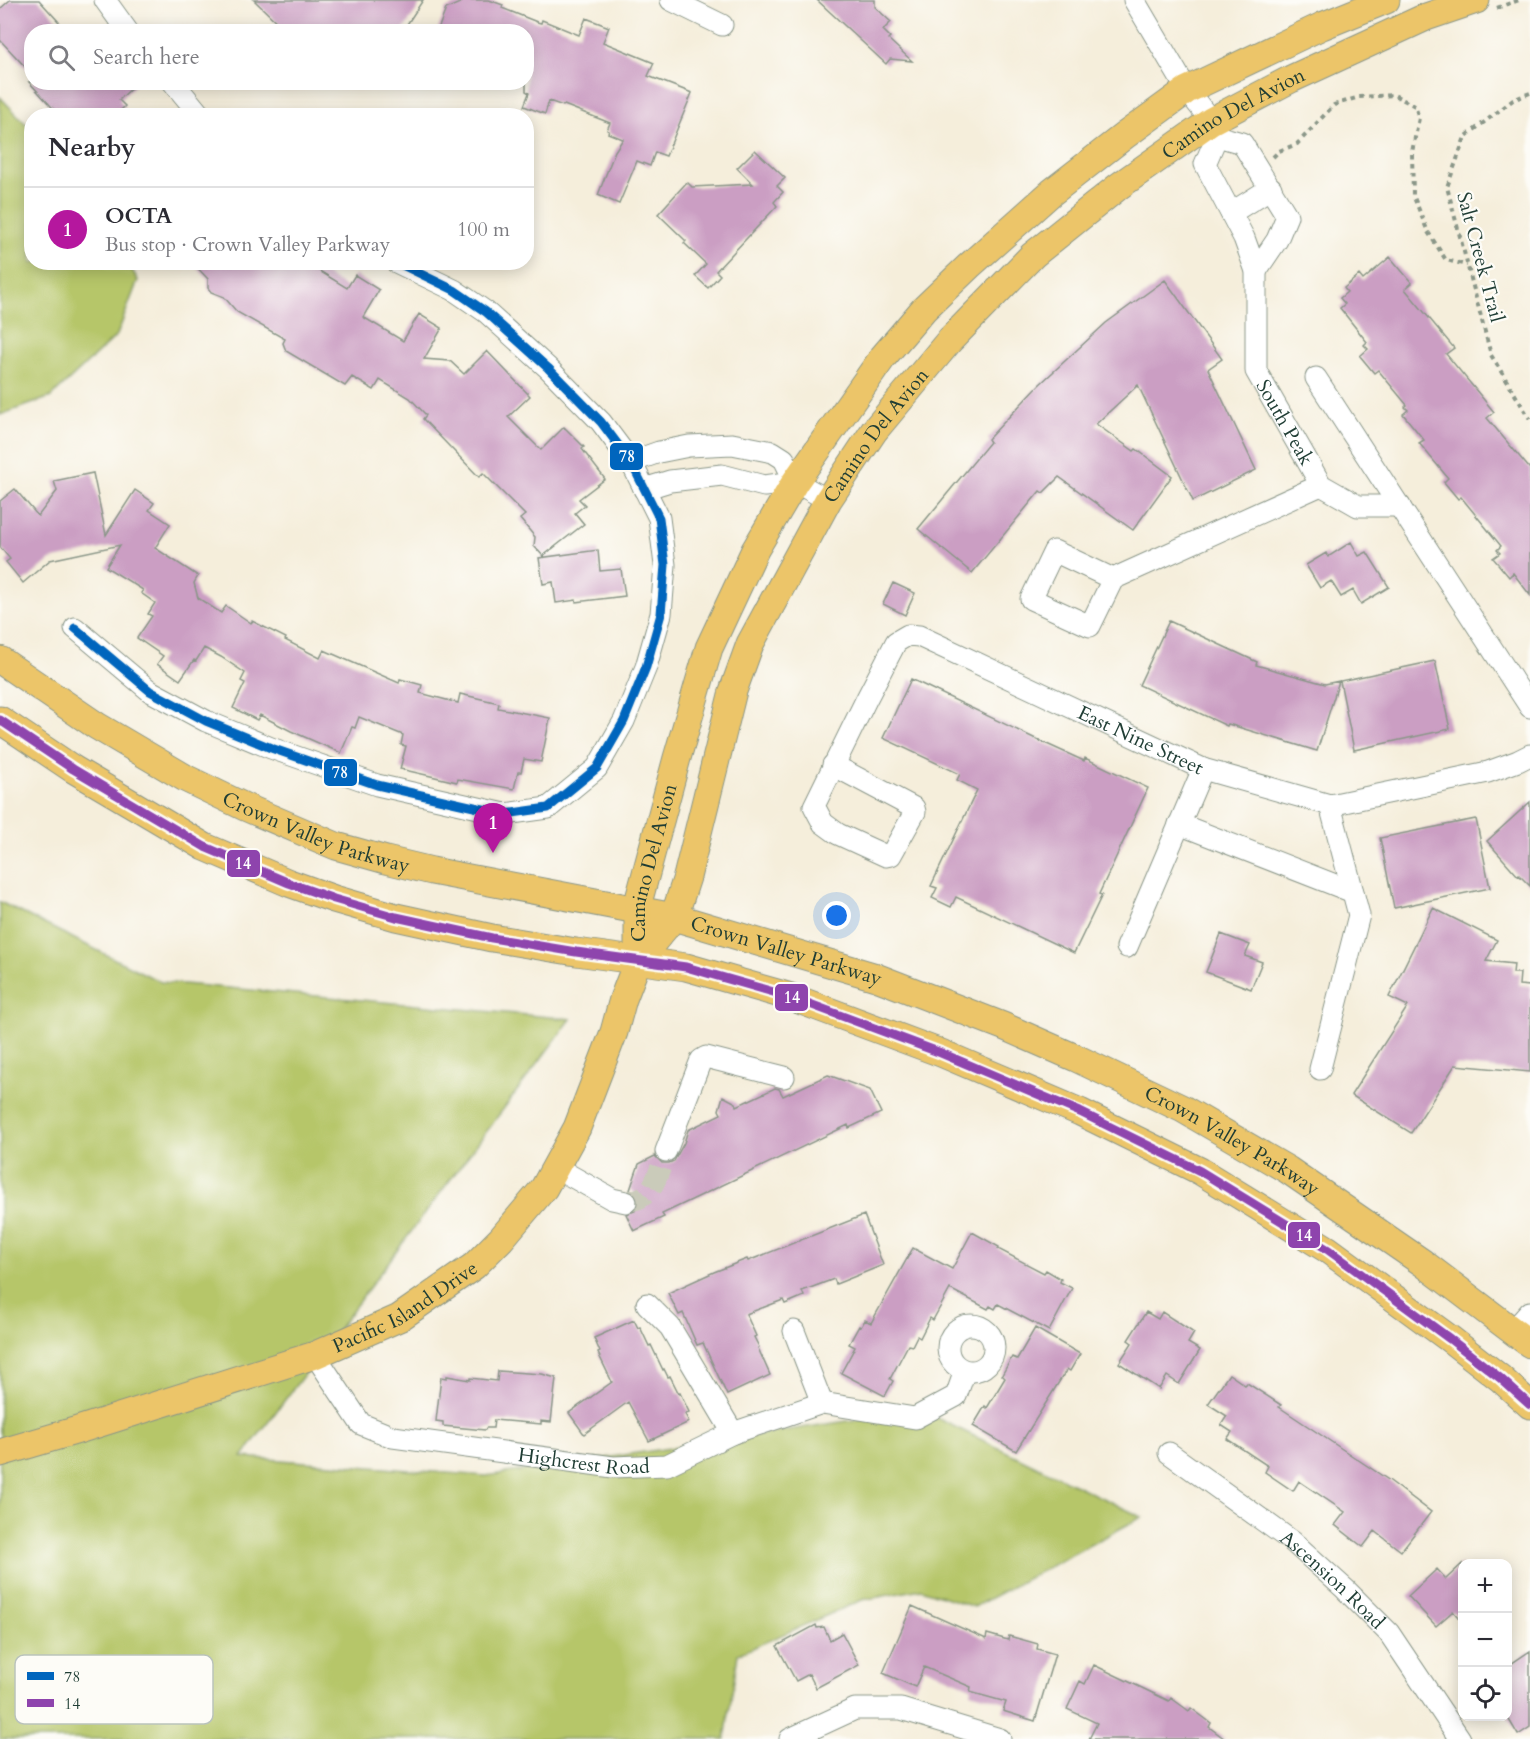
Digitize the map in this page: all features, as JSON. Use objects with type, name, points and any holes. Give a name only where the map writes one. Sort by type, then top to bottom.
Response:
[{"type":"main road","name":"Camino Del Avion","points":[[638,960],[638,909],[646,870],[709,648],[755,550],[795,482],[883,357],[924,309],[1052,192],[1187,90],[1322,26],[1386,0]]},
{"type":"main road","name":"Camino Del Avion","points":[[638,960],[674,917],[687,876],[732,691],[750,644],[828,500],[874,431],[950,340],[1033,255],[1119,186],[1291,79],[1426,16],[1482,6]]},
{"type":"main road","name":"Crown Valley Parkway","points":[[0,660],[97,726],[187,779],[336,846],[432,871],[674,917],[876,977],[1003,1026],[1144,1089],[1183,1109],[1288,1170],[1423,1263],[1525,1328]]},
{"type":"main road","points":[[0,720],[73,769],[205,847],[289,883],[396,917],[492,938],[686,967],[791,997],[962,1061],[1080,1112],[1200,1171],[1327,1249],[1450,1339],[1530,1405]]},
{"type":"main road","name":"Pacific Island Drive","points":[[0,1452],[315,1356],[399,1318],[474,1266],[501,1239],[544,1188],[578,1128],[638,960]]},
{"type":"street","points":[[105,0],[122,24]]},
{"type":"street","points":[[671,0],[722,25]]},
{"type":"street","points":[[1134,0],[1187,90],[1214,129],[1242,142],[1287,216],[1277,240],[1256,271]]},
{"type":"street","points":[[179,90],[194,108]]},
{"type":"street","name":"South Peak","points":[[1214,129],[1205,165],[1244,238],[1256,271],[1256,371],[1321,485],[1358,506],[1400,506]]},
{"type":"street","points":[[1231,213],[1271,188]]},
{"type":"street","points":[[75,628],[150,691],[206,721],[271,748],[377,785],[505,814],[548,808],[597,768],[624,721],[646,667],[661,614],[665,565],[659,518],[631,462],[601,422],[548,368],[486,312],[454,290],[413,270]]},
{"type":"street","points":[[1316,378],[1530,707]]},
{"type":"street","points":[[631,462],[659,452],[689,446],[732,444],[772,452],[784,459],[795,482],[828,500]]},
{"type":"street","points":[[689,446],[695,478]]},
{"type":"street","points":[[644,489],[670,481],[722,475],[764,486],[795,482]]},
{"type":"street","points":[[1113,579],[1321,485]]},
{"type":"street","name":"East Nine Street","points":[[833,765],[914,808],[915,812],[891,855],[886,856],[837,834],[823,823],[814,806],[833,765],[896,642],[908,635],[919,636],[1203,769],[1330,805],[1488,771],[1530,755]]},
{"type":"street","points":[[1127,946],[1203,769]]},
{"type":"street","points":[[1320,1069],[1359,915],[1330,805]]},
{"type":"street","points":[[1179,824],[1353,892]]},
{"type":"street","points":[[666,1151],[701,1060],[706,1057],[784,1077]]},
{"type":"street","points":[[555,1167],[612,1199],[626,1202]]},
{"type":"street","points":[[646,1304],[670,1327],[733,1433]]},
{"type":"street","points":[[794,1330],[822,1403]]},
{"type":"street","name":"Highcrest Road","points":[[315,1356],[361,1424],[393,1437],[613,1467],[667,1466],[733,1433],[822,1403],[915,1418],[956,1396],[965,1371]]},
{"type":"street","name":"Ascension Road","points":[[1169,1453],[1293,1542],[1345,1589],[1389,1633],[1460,1739]]},
{"type":"street","points":[[789,1739],[855,1709],[901,1709],[1000,1739]]},
{"type":"path","points":[[1482,6],[1519,0]]},
{"type":"path","name":"Salt Creek Trail","points":[[1530,93],[1513,100],[1465,138],[1447,187],[1491,355],[1530,419]]},
{"type":"path","points":[[1270,159],[1279,151],[1297,144],[1334,105],[1359,97],[1394,95],[1415,106],[1419,118],[1412,152],[1413,195],[1428,232],[1446,260],[1467,265]]},
{"type":"green space","points":[[0,97],[24,122],[24,270],[132,270],[138,280],[117,335],[51,397],[0,415]]},
{"type":"green space","points":[[0,902],[161,982],[571,1019],[242,1457],[486,1476],[920,1410],[1142,1517],[974,1607],[921,1589],[862,1600],[738,1654],[725,1739],[0,1739]]},
{"type":"building","points":[[10,0],[39,0],[61,24],[24,24],[24,66],[0,40],[0,9]]},
{"type":"building","points":[[254,0],[423,0],[407,24],[279,24]]},
{"type":"building","points":[[463,0],[489,0],[503,5],[502,8],[537,22],[541,23],[542,20],[579,35],[586,18],[609,27],[603,42],[654,63],[648,76],[692,93],[666,156],[655,152],[650,166],[637,161],[619,204],[598,195],[615,151],[623,139],[608,133],[610,123],[549,101],[545,114],[524,106],[529,93],[526,90],[534,90],[534,24],[440,24],[446,9]]},
{"type":"building","points":[[817,0],[875,0],[875,7],[891,22],[883,30],[890,37],[888,39],[912,61],[890,59],[886,64]]},
{"type":"building","points":[[36,90],[130,90],[119,100],[125,106],[123,108],[53,108]]},
{"type":"building","points":[[755,150],[785,178],[777,186],[783,192],[774,202],[777,206],[716,271],[720,275],[708,288],[695,276],[706,264],[658,214],[687,182],[692,187],[753,184],[737,168]]},
{"type":"building","points":[[1390,257],[1412,283],[1405,289],[1454,348],[1446,354],[1494,412],[1487,418],[1530,469],[1530,595],[1513,573],[1509,577],[1493,558],[1500,553],[1497,550],[1501,546],[1461,497],[1458,499],[1444,482],[1448,478],[1419,443],[1424,440],[1403,414],[1408,410],[1405,407],[1407,405],[1378,370],[1374,373],[1360,356],[1368,349],[1364,345],[1367,342],[1340,308],[1345,304],[1340,298],[1347,292],[1344,288],[1359,275],[1363,280]]},
{"type":"building","points":[[200,270],[318,270],[347,288],[355,275],[379,290],[363,317],[403,341],[419,314],[442,328],[424,359],[450,361],[464,374],[487,351],[530,396],[508,417],[541,450],[564,427],[584,447],[582,449],[605,479],[579,499],[585,505],[575,513],[584,524],[543,556],[534,546],[535,537],[520,519],[525,515],[483,473],[479,477],[423,419],[426,415],[410,398],[380,380],[374,390],[352,377],[345,386],[286,351],[283,343],[285,339],[237,312],[224,297],[211,292],[208,288],[208,279]]},
{"type":"building","points":[[1165,280],[1222,359],[1208,369],[1256,470],[1193,501],[1138,385],[1096,424],[1134,451],[1136,449],[1172,476],[1133,530],[1059,477],[1043,493],[1040,491],[972,573],[918,529],[990,442],[988,439],[1039,385],[1106,323]]},
{"type":"building","points":[[93,473],[106,535],[135,490],[154,503],[149,510],[170,524],[155,548],[198,576],[194,583],[198,598],[221,613],[226,606],[251,623],[252,621],[286,638],[285,640],[320,658],[324,650],[399,683],[400,679],[422,685],[420,693],[458,703],[460,694],[499,703],[498,708],[550,718],[541,762],[524,759],[514,789],[458,779],[457,782],[400,769],[406,746],[401,745],[403,735],[359,717],[341,753],[260,715],[257,720],[233,708],[245,683],[241,681],[245,673],[204,648],[180,680],[157,664],[163,656],[137,638],[152,616],[148,614],[155,603],[141,593],[143,590],[106,567],[120,545],[50,560],[23,583],[6,562],[10,559],[0,547],[0,501],[15,489],[38,516],[57,491],[54,481]]},
{"type":"building","points":[[1351,542],[1359,556],[1367,552],[1389,587],[1361,604],[1353,590],[1341,597],[1331,581],[1320,588],[1306,565],[1326,553],[1328,557]]},
{"type":"building","points":[[598,550],[600,571],[621,569],[625,596],[556,603],[553,582],[543,584],[539,558]]},
{"type":"building","points":[[893,583],[915,593],[905,615],[883,604]]},
{"type":"building","points":[[1169,621],[1257,662],[1256,665],[1325,684],[1339,681],[1317,751],[1228,724],[1227,726],[1139,685]]},
{"type":"building","points":[[1435,661],[1450,729],[1354,750],[1340,681]]},
{"type":"building","points":[[911,679],[1038,740],[1084,761],[1085,758],[1148,788],[1099,894],[1102,895],[1074,953],[956,897],[951,907],[932,898],[937,888],[931,886],[977,790],[957,780],[960,774],[883,738]]},
{"type":"building","points":[[1530,802],[1530,886],[1487,841]]},
{"type":"building","points":[[1476,819],[1490,888],[1394,908],[1380,838]]},
{"type":"building","points":[[1433,908],[1497,940],[1486,961],[1514,964],[1513,973],[1520,973],[1519,985],[1530,986],[1530,1072],[1455,1065],[1411,1133],[1351,1095],[1408,1006],[1389,997]]},
{"type":"building","points":[[1221,934],[1250,945],[1245,956],[1262,962],[1251,989],[1206,972]]},
{"type":"building","points":[[828,1075],[870,1090],[881,1113],[849,1128],[848,1125],[662,1214],[664,1217],[634,1231],[626,1214],[635,1211],[638,1205],[638,1198],[630,1190],[639,1164],[655,1156],[662,1163],[674,1161],[688,1130],[721,1114],[719,1110],[723,1096],[736,1103],[737,1106],[775,1088],[779,1089],[783,1096]]},
{"type":"building","points":[[864,1215],[883,1265],[836,1284],[834,1279],[802,1291],[804,1296],[785,1304],[783,1300],[746,1314],[770,1375],[727,1395],[703,1343],[697,1345],[683,1313],[679,1315],[668,1293],[714,1272]]},
{"type":"building","points":[[972,1232],[999,1247],[998,1249],[1044,1273],[1046,1270],[1061,1279],[1060,1282],[1072,1288],[1049,1331],[998,1304],[995,1309],[990,1306],[988,1309],[950,1289],[933,1320],[930,1318],[920,1338],[917,1336],[912,1346],[908,1345],[890,1379],[893,1381],[885,1396],[841,1373],[855,1347],[849,1344],[859,1326],[861,1327],[865,1320],[871,1323],[913,1248],[952,1269]]},
{"type":"building","points":[[1146,1312],[1158,1319],[1162,1312],[1194,1333],[1188,1343],[1200,1350],[1179,1384],[1167,1376],[1159,1389],[1119,1363],[1132,1343],[1128,1340]]},
{"type":"building","points":[[634,1320],[649,1346],[651,1345],[663,1370],[668,1377],[670,1376],[680,1393],[689,1412],[685,1414],[689,1422],[649,1441],[628,1402],[584,1434],[569,1413],[612,1382],[598,1353],[600,1352],[594,1338]]},
{"type":"building","points":[[1035,1328],[1080,1354],[1070,1371],[1067,1369],[1016,1451],[973,1426],[1005,1378],[1002,1375],[1012,1357],[1017,1359]]},
{"type":"building","points":[[498,1371],[542,1374],[556,1378],[551,1422],[541,1421],[541,1424],[494,1420],[493,1428],[485,1430],[443,1426],[443,1422],[436,1421],[441,1377],[497,1381]]},
{"type":"building","points":[[1229,1374],[1281,1405],[1279,1407],[1390,1481],[1431,1512],[1401,1551],[1375,1531],[1363,1547],[1335,1525],[1345,1512],[1299,1481],[1293,1491],[1265,1472],[1268,1466],[1227,1439],[1232,1432],[1221,1425],[1227,1416],[1208,1404]]},
{"type":"building","points":[[1458,1568],[1458,1617],[1453,1611],[1436,1626],[1408,1596],[1437,1569],[1446,1579]]},
{"type":"building","points":[[912,1606],[986,1639],[987,1634],[1008,1640],[1009,1636],[1038,1644],[1037,1649],[1055,1654],[1035,1721],[1003,1711],[1006,1702],[970,1692],[971,1687],[924,1667],[915,1687],[883,1673]]},
{"type":"building","points":[[816,1625],[817,1628],[824,1627],[830,1640],[842,1633],[859,1665],[816,1688],[809,1674],[796,1681],[777,1646]]},
{"type":"building","points":[[1530,1651],[1530,1727],[1518,1735],[1510,1721],[1512,1721],[1512,1663]]},
{"type":"building","points":[[1094,1665],[1169,1701],[1171,1698],[1189,1711],[1191,1708],[1211,1723],[1209,1727],[1225,1739],[1089,1739],[1097,1723],[1067,1709],[1080,1681],[1085,1684]]},
{"type":"tunnel","points":[[626,1202],[640,1198],[650,1189],[666,1151]]},
{"type":"transit line","name":"78","points":[[75,628],[150,691],[206,721],[271,748],[377,785],[505,814],[548,808],[597,768],[624,721],[646,667],[661,614],[665,565],[659,518],[631,462],[601,422],[548,368],[486,312],[454,290],[413,270]]},
{"type":"transit line","name":"14","points":[[0,720],[73,769],[205,847],[289,883],[396,917],[492,938],[686,967],[791,997],[941,1053],[1080,1112],[1200,1171],[1327,1249],[1450,1339],[1530,1405]]},
{"type":"place","name":"OCTA","points":[[493,853]]}]
